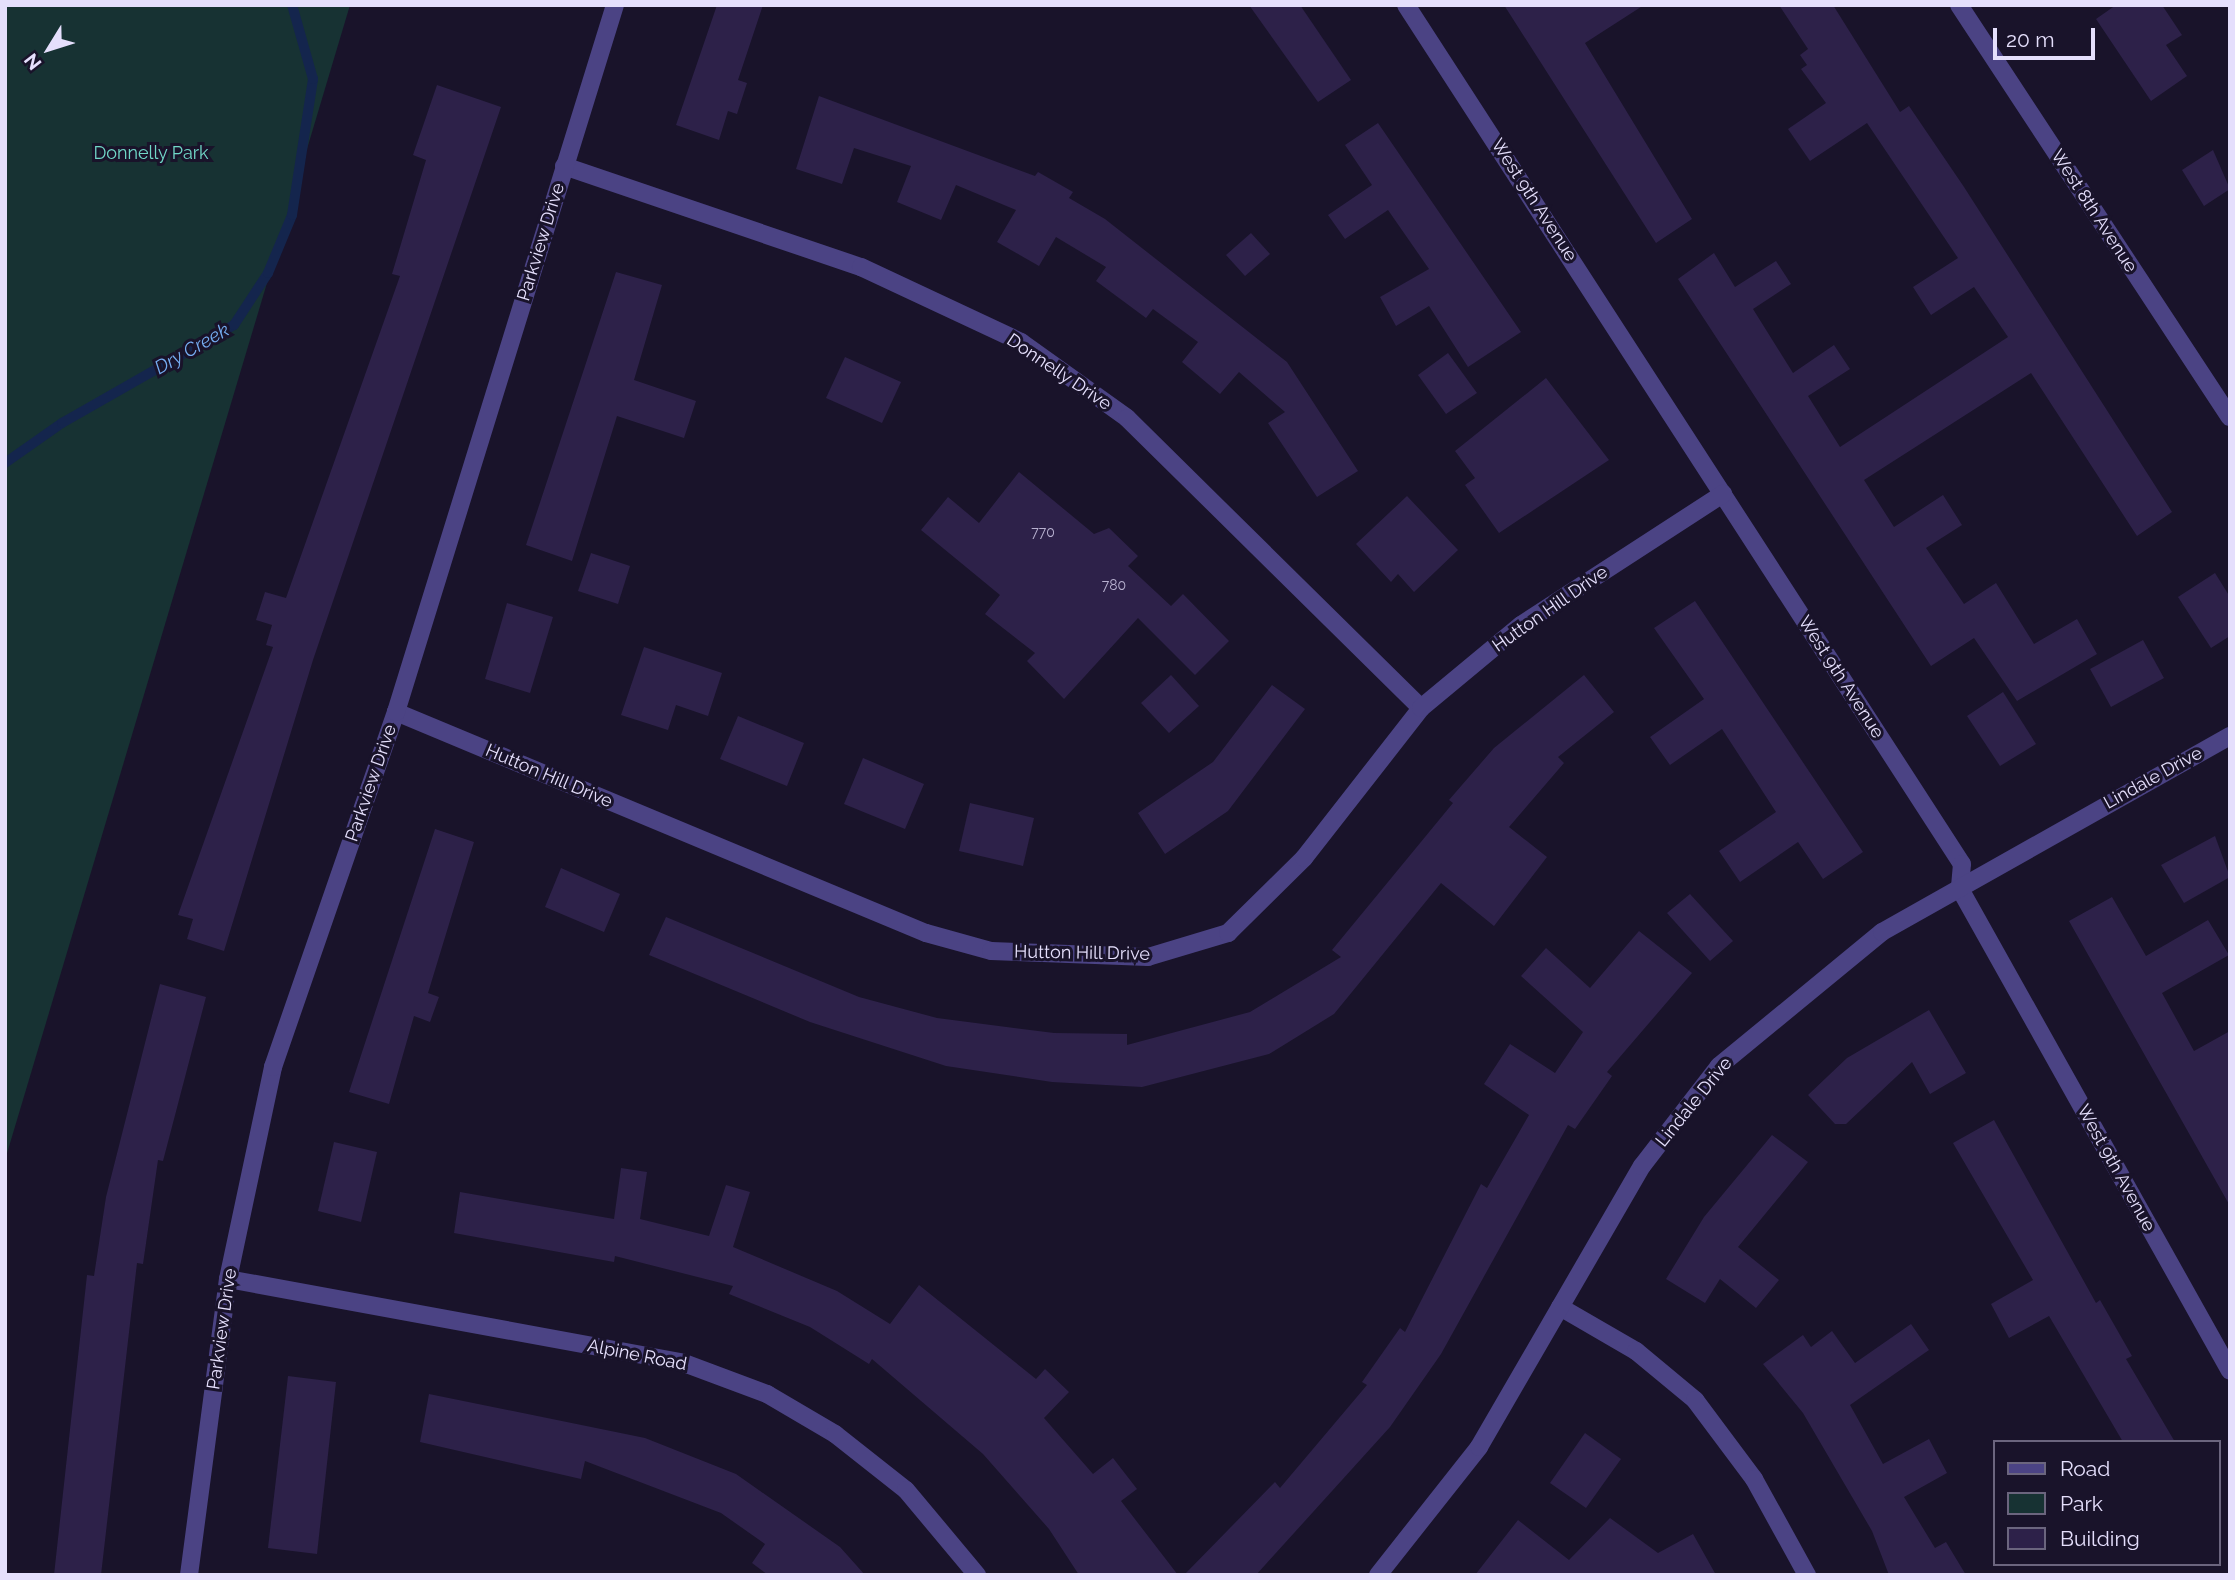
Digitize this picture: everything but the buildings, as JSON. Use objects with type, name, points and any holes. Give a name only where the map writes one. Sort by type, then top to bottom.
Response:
[{"type":"street","name":"Parkview Drive","points":[[189,1575],[228,1279],[273,1067],[396,712],[615,5]]},
{"type":"street","name":"West 9th Avenue","points":[[1406,5],[1962,864],[1960,890],[2230,1371]]},
{"type":"street","name":"West 8th Avenue","points":[[1959,5],[2230,417]]},
{"type":"street","name":"Donnelly Drive","points":[[564,166],[862,267],[1021,342],[1127,418],[1421,708]]},
{"type":"street","name":"Hutton Hill Drive","points":[[396,712],[926,933],[991,951],[1148,957],[1228,933],[1304,858],[1421,708],[1521,625],[1723,494]]},
{"type":"street","name":"Lindale Drive","points":[[1378,1575],[1479,1447],[1642,1166],[1719,1066],[1882,932],[2230,736]]},
{"type":"street","name":"Alpine Road","points":[[228,1279],[684,1363],[768,1394],[835,1434],[906,1490],[977,1575]]},
{"type":"street","points":[[1560,1307],[1636,1351],[1695,1400],[1755,1479],[1807,1575]]},
{"type":"green space","name":"Donnelly Park","points":[[5,5],[350,5],[5,1160]]},
{"type":"waterway","name":"Dry Creek","points":[[5,463],[62,423],[234,325],[268,273],[292,215],[313,79],[292,5]]}]
